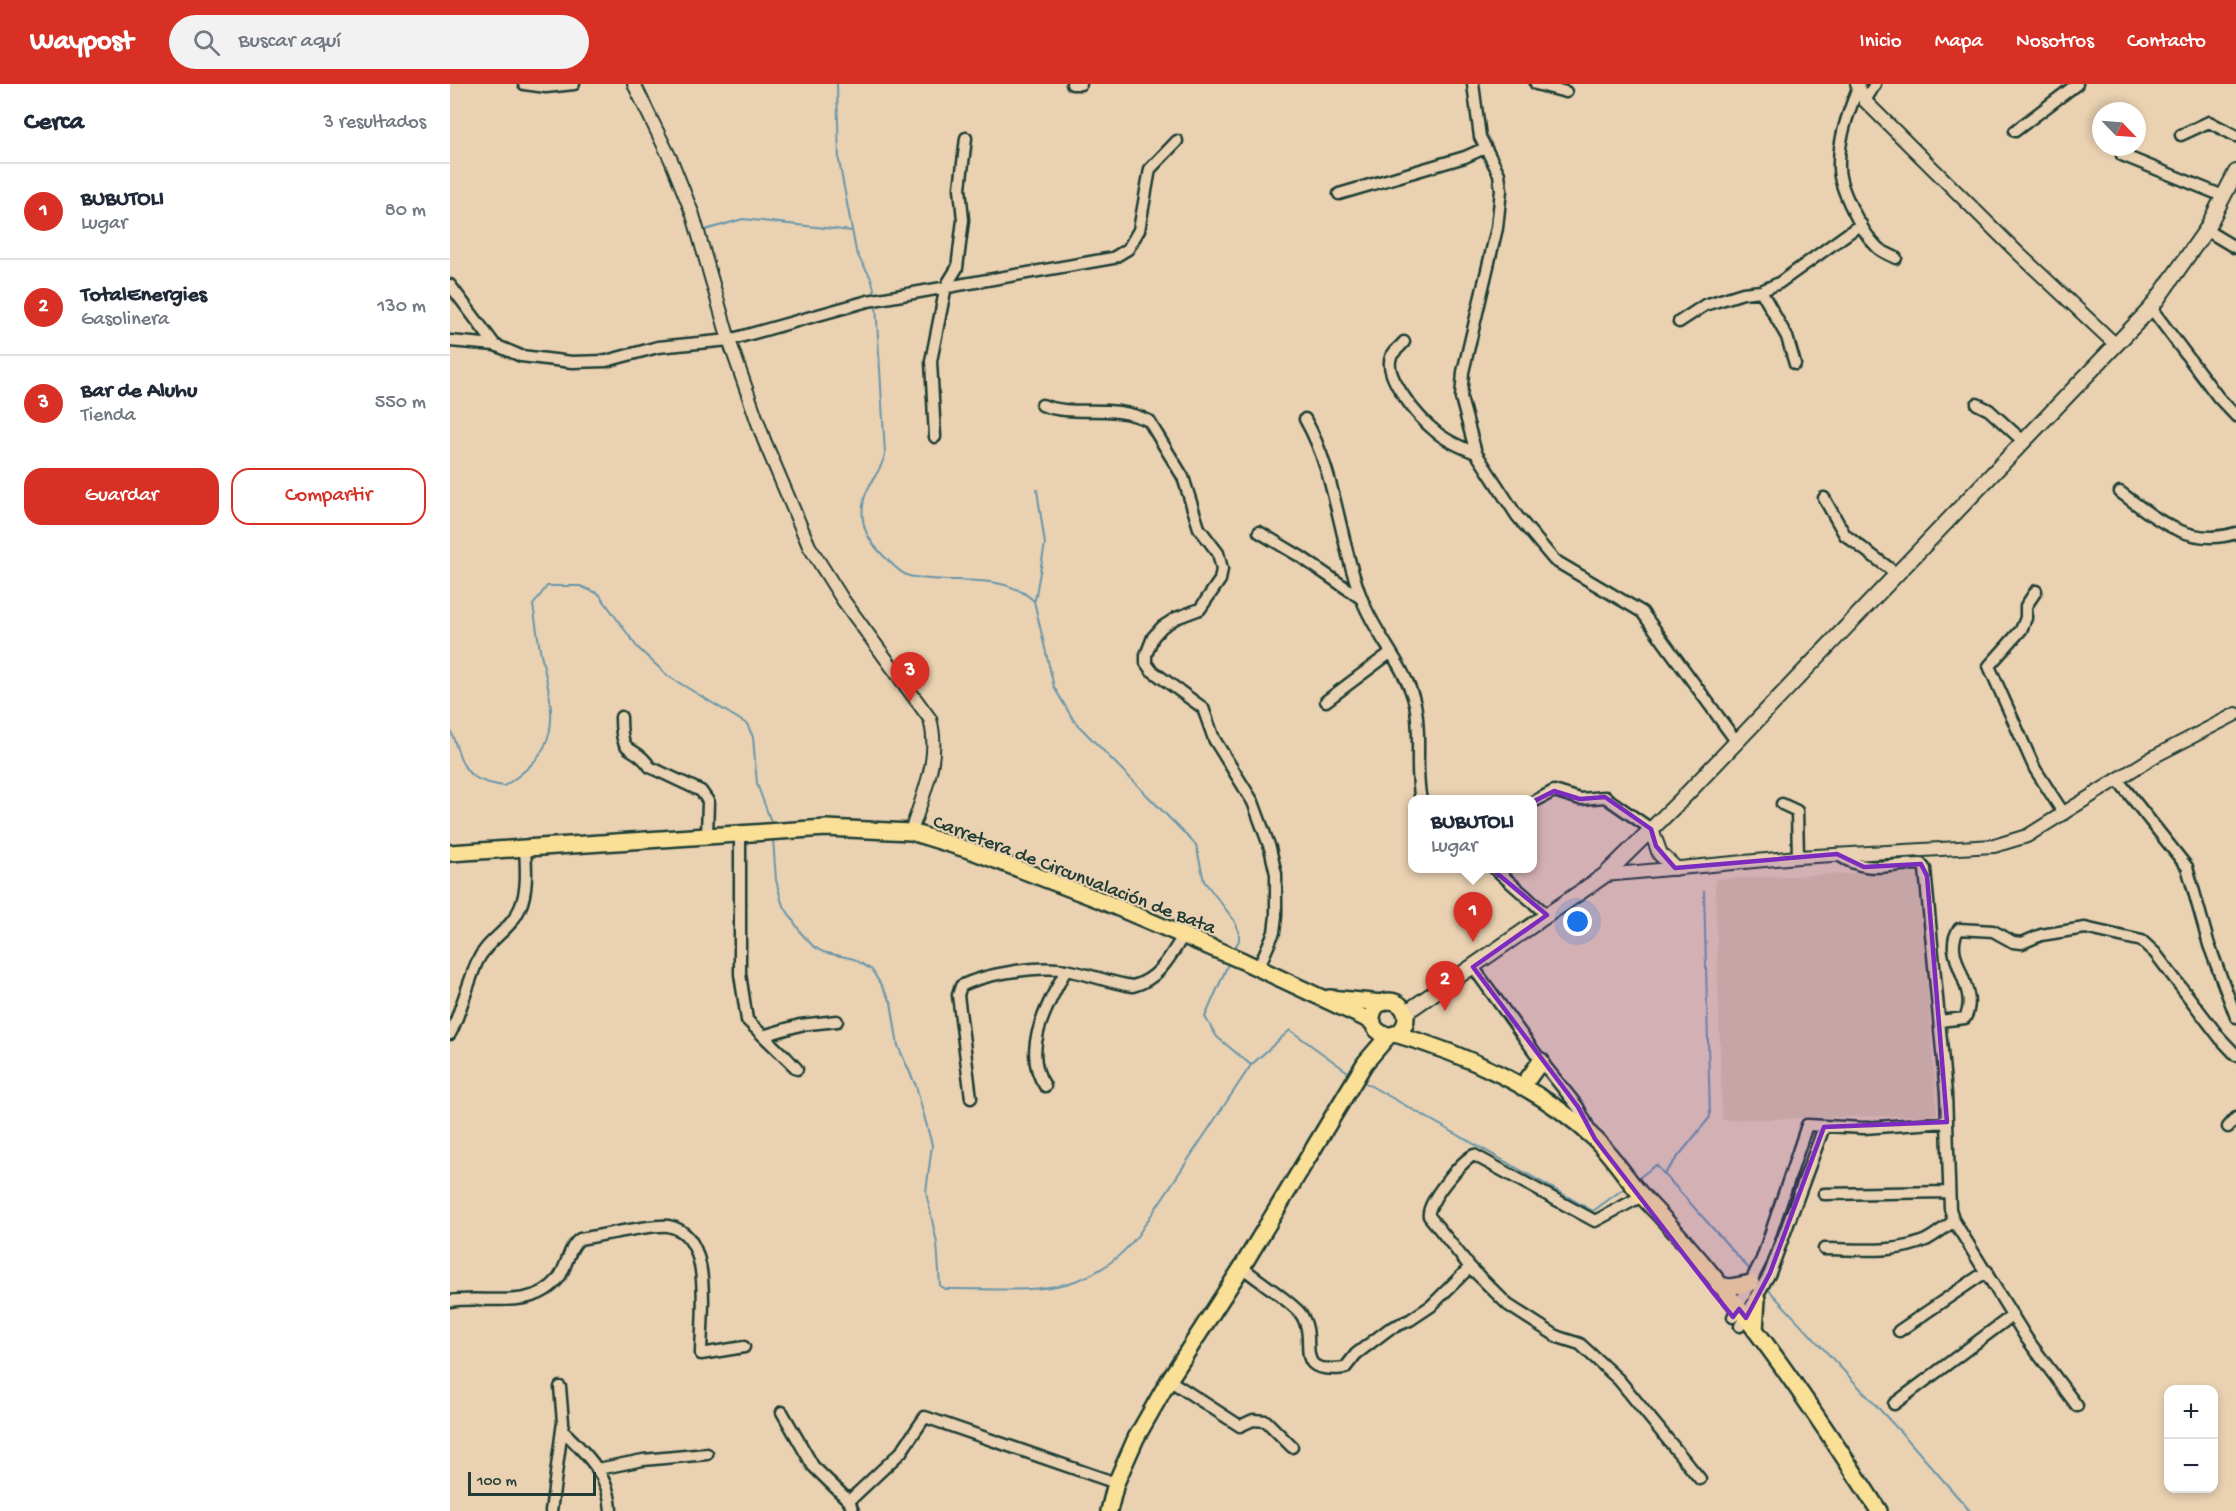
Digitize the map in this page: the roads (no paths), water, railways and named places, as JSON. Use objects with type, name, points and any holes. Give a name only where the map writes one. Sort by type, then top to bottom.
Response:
[{"type":"main road","points":[[1403,1011],[1473,967],[1605,875],[1652,829],[2151,308],[2206,230],[2236,172]]},
{"type":"main road","name":"Carretera de Circunvalación de Bata","points":[[450,853],[826,828],[910,832],[972,851],[1183,936],[1243,961],[1374,1024]]},
{"type":"main road","points":[[1652,829],[1660,854],[1675,868]]},
{"type":"main road","name":"Carretera de Circunvalación de Bata","points":[[1317,996],[1383,1003]]},
{"type":"main road","points":[[1363,1067],[1376,1009],[1383,1003],[1403,1011],[1439,1046]]},
{"type":"main road","points":[[1108,1511],[1116,1483],[1136,1438],[1169,1380],[1242,1267],[1363,1067],[1392,1035],[1403,1028],[1403,1011]]},
{"type":"main road","points":[[1374,1024],[1380,1032],[1439,1046],[1522,1088],[1595,1139],[1718,1285],[1798,1401],[1818,1420],[1879,1511]]},
{"type":"main road","points":[[1522,1088],[1541,1061]]},
{"type":"main road","points":[[1642,1196],[1652,1212],[1743,1320]]},
{"type":"main road","points":[[1718,1285],[1755,1290],[1743,1320]]},
{"type":"street","points":[[524,84],[546,87],[574,84]]},
{"type":"street","points":[[634,84],[671,160],[693,215],[729,340],[781,485],[809,546],[843,600],[930,719],[936,738],[933,762],[910,832]]},
{"type":"street","points":[[1072,84],[1081,84]]},
{"type":"street","points":[[1473,84],[1480,137],[1499,174],[1497,228],[1470,341],[1461,398],[1476,453],[1517,516],[1554,560],[1642,612],[1736,741]]},
{"type":"street","points":[[1536,84],[1566,92]]},
{"type":"street","points":[[1865,101],[1875,84]]},
{"type":"street","points":[[2015,131],[2077,84]]},
{"type":"street","points":[[1857,86],[1865,101],[2017,252],[2116,345]]},
{"type":"street","points":[[1857,86],[1843,131],[1838,169],[1841,182],[1861,224],[1875,245],[1896,258]]},
{"type":"street","points":[[2181,135],[2209,122],[2236,136]]},
{"type":"street","points":[[935,437],[931,361],[946,286],[957,268],[963,220],[960,188],[966,138]]},
{"type":"street","points":[[450,341],[495,345],[521,356],[572,362],[606,361],[658,347],[729,340],[868,301],[1113,258],[1128,249],[1139,230],[1150,169],[1177,141]]},
{"type":"street","points":[[1339,194],[1465,157],[1485,148]]},
{"type":"street","points":[[2124,156],[2223,196]]},
{"type":"street","points":[[1679,321],[1705,305],[1743,293],[1761,291],[1779,283],[1861,224]]},
{"type":"street","points":[[2206,230],[2236,248]]},
{"type":"street","points":[[450,285],[495,345]]},
{"type":"street","points":[[1761,291],[1787,337],[1795,364]]},
{"type":"street","points":[[2151,308],[2218,397],[2236,416]]},
{"type":"street","points":[[1404,342],[1392,355],[1391,374],[1414,411],[1436,433],[1476,453]]},
{"type":"street","points":[[1977,404],[1989,410],[2023,441]]},
{"type":"street","points":[[1042,405],[1053,409],[1117,411],[1149,421],[1183,477],[1199,528],[1218,553],[1222,569],[1220,580],[1211,595],[1200,609],[1162,627],[1153,637],[1146,655],[1146,663],[1151,670],[1203,708],[1214,739],[1240,778],[1257,811],[1276,874],[1274,932],[1258,969]]},
{"type":"street","points":[[1305,419],[1315,437],[1329,480],[1362,599],[1374,627],[1405,677],[1414,703],[1419,732],[1417,764],[1420,795]]},
{"type":"street","points":[[2120,492],[2157,519],[2194,535],[2217,539],[2236,533]]},
{"type":"street","points":[[1824,498],[1845,534],[1896,574]]},
{"type":"street","points":[[1259,532],[1301,557],[1362,599]]},
{"type":"street","points":[[2036,591],[2026,606],[2026,618],[2021,630],[1989,666],[2035,770],[2064,814]]},
{"type":"street","points":[[1326,701],[1390,653]]},
{"type":"street","points":[[1605,875],[1798,856],[1994,846],[2027,836],[2155,756],[2236,714]]},
{"type":"street","points":[[621,717],[621,737],[633,753],[646,760],[650,767],[701,791],[708,801],[707,836]]},
{"type":"street","points":[[2117,779],[2187,867],[2209,945],[2236,1017]]},
{"type":"street","points":[[1537,800],[1554,791],[1580,799],[1605,797],[1652,829]]},
{"type":"street","points":[[1782,804],[1797,811],[1798,856]]},
{"type":"street","points":[[740,834],[739,954],[742,994],[747,1020],[766,1035],[797,1069],[783,1054]]},
{"type":"street","points":[[450,1034],[455,1029],[458,1011],[483,949],[512,922],[520,909],[524,897],[525,848]]},
{"type":"street","points":[[1837,854],[1851,865],[1864,867],[1921,864],[1925,869],[1940,1021],[1947,1122],[1948,1192],[1954,1221],[2027,1339],[2078,1406]]},
{"type":"street","points":[[1500,873],[1547,915]]},
{"type":"street","points":[[1940,1021],[1965,1018],[1970,1009],[1970,997],[1953,947],[1954,936],[1959,929],[1993,932],[2013,942],[2022,943],[2041,935],[2085,928],[2142,941],[2155,953],[2220,1038],[2236,1055]]},
{"type":"street","points":[[971,1098],[958,995],[961,986],[992,976],[1047,969],[1066,970],[1115,984],[1133,986],[1144,983],[1160,972],[1183,936]]},
{"type":"street","points":[[1473,967],[1541,1061],[1578,1107],[1595,1139]]},
{"type":"street","points":[[1045,1086],[1035,1069],[1035,1043],[1050,1000],[1066,970]]},
{"type":"street","points":[[766,1035],[803,1024],[837,1021]]},
{"type":"street","points":[[2228,1127],[2236,1118]]},
{"type":"street","points":[[1743,1320],[1755,1290],[1762,1259],[1807,1125],[1864,1128],[1947,1122]]},
{"type":"street","points":[[1755,1290],[1770,1273],[1824,1127]]},
{"type":"street","points":[[1642,1196],[1594,1221],[1474,1155],[1438,1193],[1428,1211],[1428,1216],[1470,1267],[1508,1305],[1558,1337],[1580,1344],[1611,1373],[1700,1479]]},
{"type":"street","points":[[1824,1194],[1948,1192]]},
{"type":"street","points":[[1824,1249],[1888,1250],[1928,1239],[1954,1221]]},
{"type":"street","points":[[450,1301],[465,1298],[493,1301],[531,1296],[557,1280],[574,1243],[580,1239],[666,1226],[690,1238],[697,1251],[701,1266],[701,1354],[744,1347]]},
{"type":"street","points":[[1242,1267],[1299,1312],[1307,1330],[1306,1345],[1310,1360],[1318,1368],[1329,1370],[1345,1368],[1356,1354],[1389,1329],[1410,1320],[1431,1306],[1470,1267]]},
{"type":"street","points":[[1899,1331],[1987,1271]]},
{"type":"street","points":[[1894,1404],[2013,1315]]},
{"type":"street","points":[[1169,1380],[1240,1426],[1253,1420],[1266,1421],[1292,1447]]},
{"type":"street","points":[[551,1511],[562,1430],[560,1387]]},
{"type":"street","points":[[782,1412],[813,1466],[851,1506],[901,1452],[925,1417],[1116,1483]]},
{"type":"street","points":[[562,1430],[598,1469],[611,1498],[611,1511]]},
{"type":"street","points":[[598,1469],[643,1460],[707,1454]]},
{"type":"waterway","points":[[837,84],[839,161],[856,251],[870,276],[875,296]]},
{"type":"waterway","points":[[705,230],[743,219],[852,231]]},
{"type":"waterway","points":[[876,304],[885,453],[864,499],[863,519],[867,535],[884,556],[906,575],[924,579],[990,582],[1006,585],[1021,591],[1034,601],[1054,687],[1074,721],[1196,845],[1204,881],[1234,920],[1239,932],[1239,940],[1233,952]]},
{"type":"waterway","points":[[1035,600],[1045,544],[1037,490]]},
{"type":"waterway","points":[[450,729],[466,769],[472,775],[490,783],[504,786],[523,773],[536,759],[545,746],[550,732],[551,716],[547,680],[533,605],[547,586],[580,586],[599,594],[637,647],[668,676],[747,724],[753,737],[757,784],[773,827]]},
{"type":"waterway","points":[[773,839],[776,880],[782,903],[801,933],[813,946],[823,952],[854,959],[872,970],[891,1002],[898,1046],[916,1086],[932,1145],[926,1192],[937,1243],[940,1286],[946,1289],[1001,1290],[1051,1287],[1097,1272],[1118,1257],[1138,1235],[1251,1065]]},
{"type":"waterway","points":[[1664,1174],[1710,1117],[1704,891]]},
{"type":"waterway","points":[[1229,962],[1205,1017],[1217,1037],[1251,1065],[1290,1030],[1352,1075]]},
{"type":"waterway","points":[[1362,1081],[1593,1211],[1626,1187]]},
{"type":"waterway","points":[[1636,1180],[1656,1165],[1752,1272]]},
{"type":"waterway","points":[[1766,1287],[1908,1440],[1970,1511]]},
{"type":"place","name":"Bar de Aluhu","points":[[910,702]]},
{"type":"place","name":"BUBUTOLI","points":[[1473,942]]},
{"type":"place","name":"TotalEnergies","points":[[1445,1011]]}]
